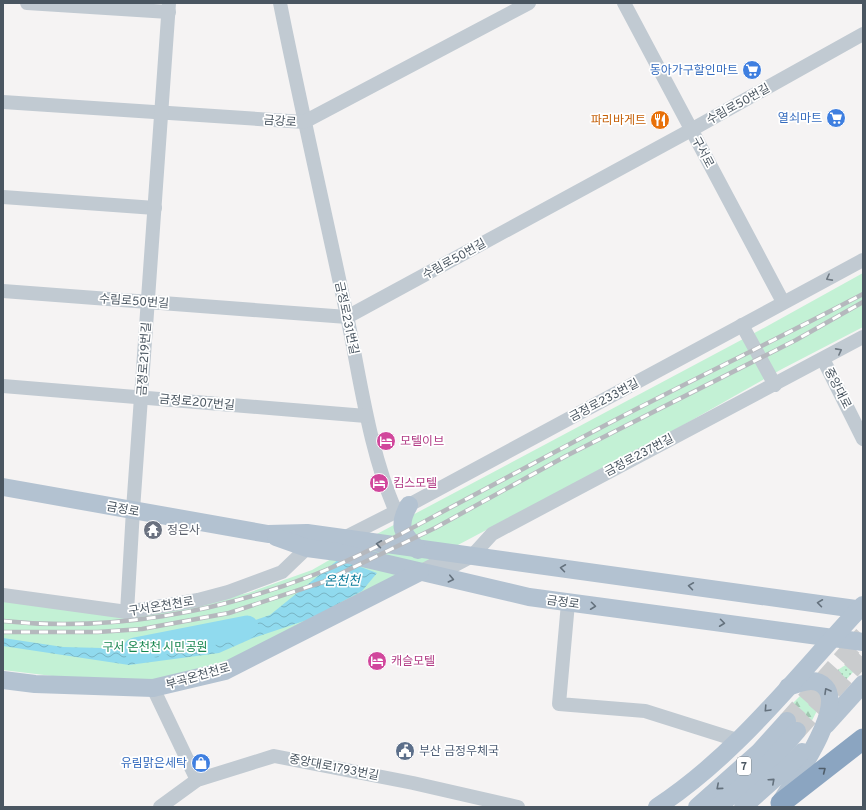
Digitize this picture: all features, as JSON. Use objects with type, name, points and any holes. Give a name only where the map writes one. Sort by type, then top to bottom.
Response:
[{"type":"highway","points":[[779,805],[863,739]]},
{"type":"main road","name":"금정로","points":[[3,487],[268,534],[307,548],[346,544],[446,553],[862,609]]},
{"type":"main road","points":[[403,508],[402,529],[408,539],[418,550]]},
{"type":"main road","name":"금정로","points":[[268,534],[307,533],[346,544],[417,571],[529,598],[863,642]]},
{"type":"main road","name":"부곡온천천로","points":[[3,680],[35,684],[153,688],[225,671],[417,571]]},
{"type":"main road","points":[[657,807],[681,791],[725,754],[788,687],[831,638],[862,609]]},
{"type":"main road","points":[[779,805],[824,728],[831,707],[830,696],[827,689],[821,684],[813,681],[788,687]]},
{"type":"main road","points":[[743,807],[790,765],[863,684]]},
{"type":"main road","name":"7","points":[[697,807],[759,752],[792,726],[770,762],[718,807]]},
{"type":"street","points":[[26,3],[169,8]]},
{"type":"street","name":"금정로231번길","points":[[280,3],[304,122],[347,317],[366,416],[386,490],[403,508]]},
{"type":"street","name":"금강로","points":[[3,102],[304,122],[529,3]]},
{"type":"street","name":"구서로","points":[[624,3],[783,302]]},
{"type":"street","name":"금정로219번길","points":[[128,612],[133,510],[169,8]]},
{"type":"street","name":"수림로50번길","points":[[3,291],[347,317],[691,130],[863,34]]},
{"type":"street","points":[[3,197],[155,208]]},
{"type":"street","name":"금정로233번길","points":[[346,544],[403,508],[744,329],[783,302],[863,260]]},
{"type":"street","points":[[744,329],[775,385]]},
{"type":"street","name":"금정로237번길","points":[[417,571],[435,564],[455,565],[472,556],[492,534],[623,463],[775,385],[863,337]]},
{"type":"street","name":"중앙대로","points":[[823,359],[863,439]]},
{"type":"street","name":"금정로207번길","points":[[3,386],[366,416]]},
{"type":"street","name":"구서온천천로","points":[[3,596],[128,612],[198,600],[228,592],[282,572],[307,548]]},
{"type":"street","points":[[568,603],[559,704],[645,711],[738,740]]},
{"type":"street","points":[[153,688],[197,780]]},
{"type":"street","name":"중앙대로1793번길","points":[[160,807],[197,780],[274,756],[412,783],[518,807]]},
{"type":"green space","name":"구서 온천천 시민공원","points":[[863,273],[863,327],[782,369],[657,440],[329,613],[217,667],[158,683],[69,678],[3,670],[3,601],[151,612],[248,593],[312,570],[760,330]]},
{"type":"green space","points":[[860,656],[863,661],[845,681],[836,671]]},
{"type":"green space","points":[[812,694],[820,699],[819,707],[806,732],[802,725],[783,713],[801,695]]},
{"type":"water","name":"온천천","points":[[339,559],[377,573],[362,591],[310,619],[253,638],[219,653],[129,665],[3,646],[3,638],[63,647],[102,648],[194,641],[270,615]]},
{"type":"waterway","name":"온천천","points":[[135,649],[247,627]]},
{"type":"tunnel","points":[[787,721],[863,635]]},
{"type":"tunnel","points":[[797,731],[863,657]]},
{"type":"railway","points":[[3,621],[43,624],[83,624],[162,616],[201,609],[240,599],[278,588],[316,574],[380,545],[633,411],[863,294]]},
{"type":"railway","points":[[3,632],[98,632],[142,629],[229,613],[323,582],[435,528],[566,456],[796,340],[863,302]]},
{"type":"place","name":"동아가구할인마트","points":[[752,70]]},
{"type":"place","name":"열쇠마트","points":[[836,118]]},
{"type":"place","name":"파리바게트","points":[[660,120]]},
{"type":"place","name":"모텔이브","points":[[386,441]]},
{"type":"place","name":"킴스모텔","points":[[379,483]]},
{"type":"place","name":"정은사","points":[[153,530]]},
{"type":"place","name":"캐슬모텔","points":[[377,661]]},
{"type":"place","name":"부산 금정우체국","points":[[405,751]]},
{"type":"place","name":"유림맑은세탁","points":[[201,763]]}]
